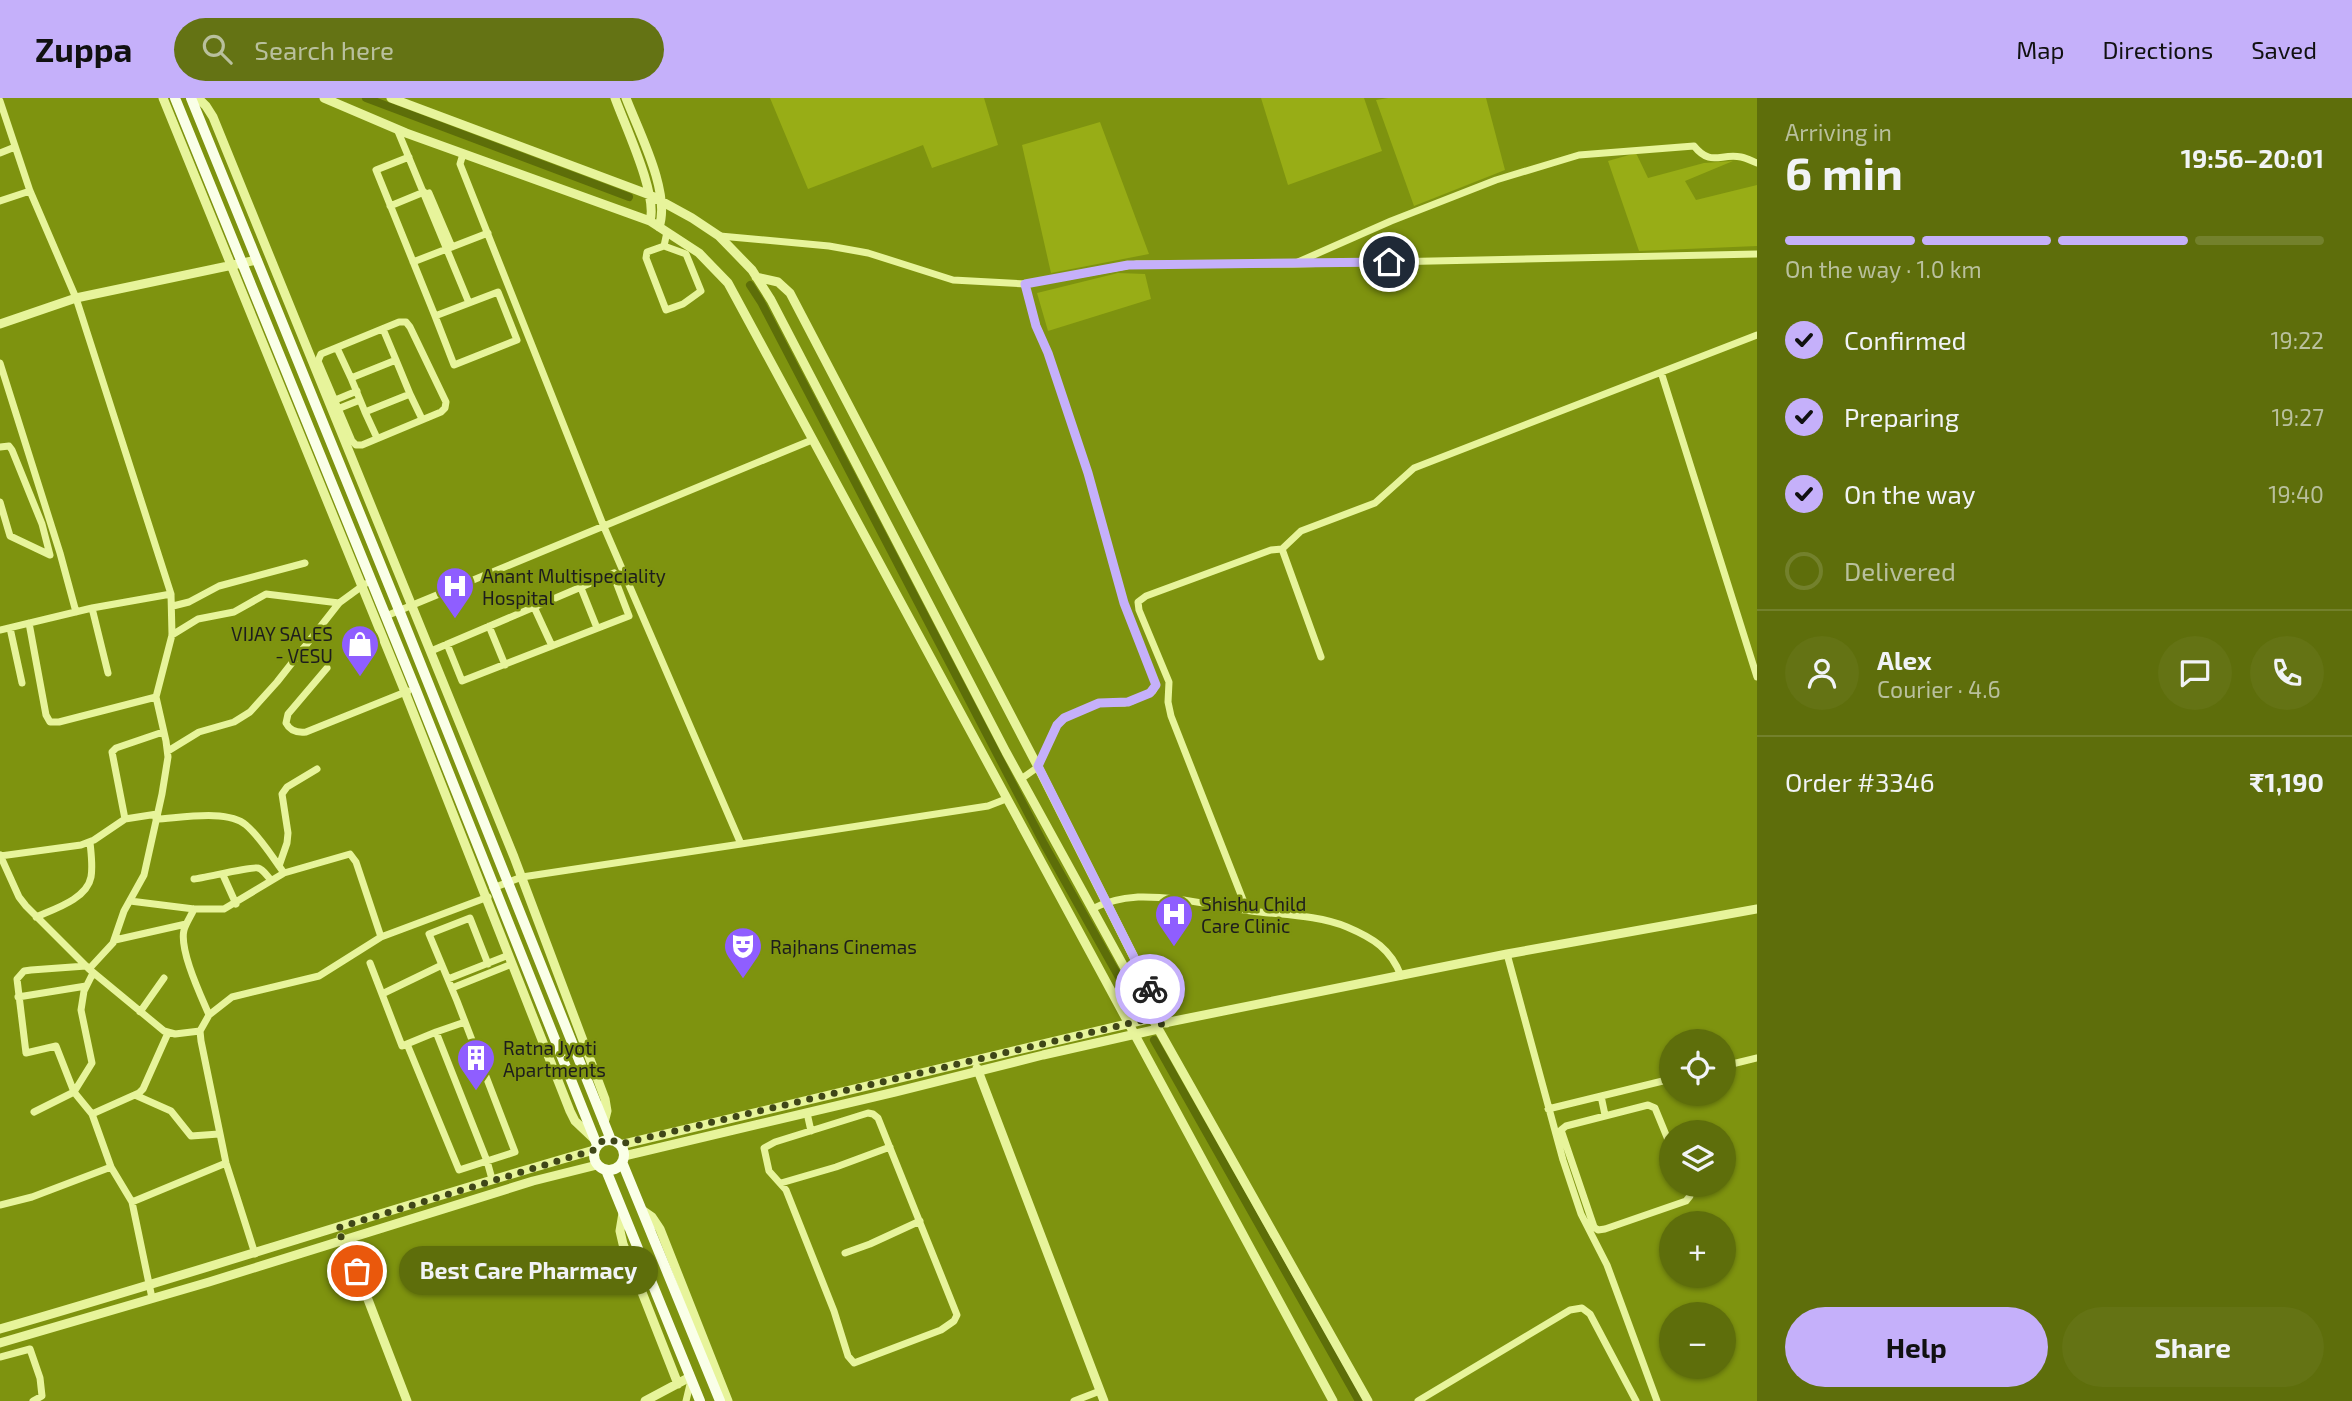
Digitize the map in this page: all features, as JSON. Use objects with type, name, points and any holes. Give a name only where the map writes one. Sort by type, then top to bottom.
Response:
[{"type":"main road","points":[[174,98],[244,264],[367,583],[386,616],[410,690],[595,1145],[594,1160],[601,1168],[624,1213],[700,1401]]},
{"type":"main road","points":[[191,98],[400,610],[604,1123],[619,1151],[720,1401]]},
{"type":"main road","points":[[595,1145],[606,1140],[619,1151]]},
{"type":"main road","points":[[601,1168],[615,1169],[619,1151]]},
{"type":"street","points":[[163,98],[410,690],[306,732],[291,729],[286,723],[288,714],[327,668]]},
{"type":"street","points":[[198,98],[214,117],[334,405],[522,877],[606,1100],[604,1123]]},
{"type":"street","points":[[324,98],[463,154],[650,221],[699,253],[728,283],[1333,1401]]},
{"type":"street","points":[[391,98],[650,195],[719,236],[756,277],[1021,779],[1155,1024],[1368,1401]]},
{"type":"street","points":[[615,98],[650,195],[650,221]]},
{"type":"street","points":[[626,98],[659,185],[664,246]]},
{"type":"street","points":[[0,102],[30,191],[76,298],[173,606],[172,635],[156,697],[168,751],[146,869],[122,917],[115,940],[89,969],[81,1010],[92,1063],[74,1091],[34,1112]]},
{"type":"street","points":[[400,130],[450,248]]},
{"type":"street","points":[[1293,264],[1391,221],[1496,180],[1579,155],[1694,146],[1702,155],[1713,159],[1740,157],[1757,163]]},
{"type":"street","points":[[0,153],[15,147]]},
{"type":"street","points":[[409,153],[376,170],[454,365],[517,340],[498,292],[435,316]]},
{"type":"street","points":[[409,153],[450,248],[469,303]]},
{"type":"street","points":[[463,154],[460,164],[604,527],[741,844]]},
{"type":"street","points":[[0,201],[30,191]]},
{"type":"street","points":[[390,206],[424,192]]},
{"type":"street","points":[[413,262],[488,233]]},
{"type":"street","points":[[719,236],[829,246],[868,253],[953,280],[1025,284],[1128,265],[1757,254]]},
{"type":"street","points":[[664,246],[686,254],[701,291],[683,304],[666,310],[646,258],[647,252],[664,246]]},
{"type":"street","points":[[0,324],[76,298],[257,260]]},
{"type":"street","points":[[756,277],[778,282],[790,293],[1038,766],[1167,1023]]},
{"type":"street","points":[[1021,779],[1038,766],[1057,725],[1064,718],[1099,703],[1128,702],[1150,693],[1156,685],[1124,603],[1088,473],[1048,353],[1036,326],[1025,284]]},
{"type":"street","points":[[399,322],[410,327],[446,402],[441,412],[356,445],[334,405],[318,361],[321,354],[399,322]]},
{"type":"street","points":[[383,329],[422,419]]},
{"type":"street","points":[[1247,910],[1171,716],[1168,702],[1169,682],[1138,606],[1139,602],[1146,596],[1271,550],[1282,550],[1301,531],[1375,503],[1414,468],[1757,335]]},
{"type":"street","points":[[337,348],[377,439]]},
{"type":"street","points":[[351,379],[396,360]]},
{"type":"street","points":[[0,363],[61,553],[76,612]]},
{"type":"street","points":[[1661,372],[1757,677]]},
{"type":"street","points":[[334,405],[357,391]]},
{"type":"street","points":[[365,412],[410,394]]},
{"type":"street","points":[[2,400],[11,397]]},
{"type":"street","points":[[334,405],[360,400]]},
{"type":"street","points":[[386,616],[812,440]]},
{"type":"street","points":[[0,447],[9,446],[14,453],[42,524],[50,555],[10,536],[0,502]]},
{"type":"street","points":[[14,453],[27,449]]},
{"type":"street","points":[[1282,550],[1321,657]]},
{"type":"street","points":[[173,606],[189,602],[213,588],[304,563]]},
{"type":"street","points":[[431,651],[623,570]]},
{"type":"street","points":[[447,644],[462,681],[629,616],[613,574]]},
{"type":"street","points":[[168,751],[199,732],[234,722],[250,712],[339,603],[367,583]]},
{"type":"street","points":[[580,588],[597,628]]},
{"type":"street","points":[[0,630],[92,608],[171,594]]},
{"type":"street","points":[[172,635],[198,619],[234,612],[266,594],[339,603]]},
{"type":"street","points":[[534,607],[552,646]]},
{"type":"street","points":[[92,608],[108,673]]},
{"type":"street","points":[[29,623],[46,715],[50,722],[156,697]]},
{"type":"street","points":[[489,626],[505,664]]},
{"type":"street","points":[[10,628],[22,683]]},
{"type":"street","points":[[125,819],[112,752],[116,747],[163,732]]},
{"type":"street","points":[[130,901],[194,909],[224,909],[271,880],[281,869],[287,843],[282,794],[287,787],[317,769]]},
{"type":"street","points":[[255,1254],[226,1163],[200,1031],[209,1015],[226,1001],[238,995],[312,979],[381,937],[492,893],[508,882],[522,877],[988,806],[1006,799]]},
{"type":"street","points":[[200,1031],[168,1033],[89,969],[19,897],[0,856],[90,842],[125,819],[220,816],[238,820],[250,829],[281,869]]},
{"type":"street","points":[[36,917],[70,901],[87,885],[91,877],[90,842]]},
{"type":"street","points":[[281,869],[350,854],[356,862],[381,937]]},
{"type":"street","points":[[194,879],[257,867],[271,880]]},
{"type":"street","points":[[223,875],[236,904]]},
{"type":"street","points":[[0,1329],[255,1254],[595,1145],[573,1116],[510,960],[492,893]]},
{"type":"street","points":[[1092,909],[1106,901],[1138,897],[1172,899],[1327,921],[1345,926],[1385,948],[1394,959],[1401,975]]},
{"type":"street","points":[[194,909],[184,932],[189,962],[209,1015]]},
{"type":"street","points":[[619,1151],[974,1059],[1129,1024],[1167,1023],[1507,954],[1757,909]]},
{"type":"street","points":[[407,1044],[459,1170],[515,1152],[429,934],[470,918],[488,964]]},
{"type":"street","points":[[115,940],[187,924]]},
{"type":"street","points":[[1507,954],[1548,1108],[1594,1227],[1601,1230],[1686,1201],[1689,1197]]},
{"type":"street","points":[[448,979],[488,964],[510,960]]},
{"type":"street","points":[[452,989],[510,960]]},
{"type":"street","points":[[370,963],[402,1046],[465,1022]]},
{"type":"street","points":[[382,994],[442,965]]},
{"type":"street","points":[[89,969],[23,971],[17,979],[26,1053],[56,1046],[74,1091],[92,1114],[111,1167],[132,1202],[152,1298]]},
{"type":"street","points":[[140,1013],[164,978]]},
{"type":"street","points":[[18,997],[86,986]]},
{"type":"street","points":[[619,1151],[807,1113],[1135,1034],[1155,1024]]},
{"type":"street","points":[[436,1032],[492,1179]]},
{"type":"street","points":[[92,1114],[134,1095],[146,1084],[168,1033]]},
{"type":"street","points":[[1736,1063],[1757,1058]]},
{"type":"street","points":[[974,1059],[1102,1396],[1074,1401]]},
{"type":"street","points":[[1548,1108],[1659,1082]]},
{"type":"street","points":[[134,1095],[171,1111],[191,1136],[219,1134]]},
{"type":"street","points":[[1601,1096],[1605,1115]]},
{"type":"street","points":[[1657,1401],[1606,1265],[1581,1214],[1561,1130],[1644,1104],[1655,1108],[1660,1120]]},
{"type":"street","points":[[822,1109],[827,1125]]},
{"type":"street","points":[[807,1113],[811,1131]]},
{"type":"street","points":[[873,1114],[878,1118],[957,1315],[954,1321],[941,1330],[854,1363],[848,1356],[808,1241],[781,1182],[769,1171],[764,1148],[811,1131],[858,1115],[873,1114]]},
{"type":"street","points":[[781,1182],[836,1167],[890,1147]]},
{"type":"street","points":[[132,1202],[226,1163]]},
{"type":"street","points":[[0,1205],[32,1197],[111,1167]]},
{"type":"street","points":[[0,1343],[343,1241],[533,1181],[601,1168]]},
{"type":"street","points":[[641,1209],[656,1222],[728,1401]]},
{"type":"street","points":[[624,1213],[621,1231],[623,1244],[678,1384]]},
{"type":"street","points":[[845,1253],[920,1221]]},
{"type":"street","points":[[337,1228],[357,1271],[407,1401]]},
{"type":"street","points":[[1418,1401],[1570,1310],[1582,1308],[1590,1314],[1636,1401]]},
{"type":"street","points":[[0,1357],[30,1349],[42,1389],[42,1396],[33,1401]]},
{"type":"street","points":[[645,1401],[691,1378]]},
{"type":"street","points":[[686,1401],[691,1378]]},
{"type":"green space","points":[[770,98],[984,98],[998,145],[932,168],[923,145],[808,189]]},
{"type":"green space","points":[[1261,98],[1364,98],[1382,151],[1288,185]]},
{"type":"green space","points":[[1486,98],[1505,170],[1414,206],[1376,100]]},
{"type":"green space","points":[[1100,122],[1149,254],[1051,273],[1022,145]]},
{"type":"green space","points":[[1636,153],[1648,178],[1704,163],[1733,161],[1685,181],[1696,200],[1757,185],[1757,246],[1639,251],[1608,161]]},
{"type":"green space","points":[[1118,273],[1145,274],[1151,299],[1048,331],[1037,293]]},
{"type":"waterway","points":[[366,98],[629,197]]},
{"type":"waterway","points":[[750,285],[1044,844],[1138,1011]]},
{"type":"waterway","points":[[1154,1040],[1359,1401]]},
{"type":"way so far","points":[[357,1271],[337,1228],[594,1150],[606,1140],[620,1144],[1152,1018],[1156,1025],[1167,1023],[1150,989]]},
{"type":"place","name":"Anant Multispeciality Hospital","points":[[455,620]]},
{"type":"place","name":"VIJAY SALES - VESU","points":[[360,678]]},
{"type":"place","name":"Shishu Child Care Clinic","points":[[1174,948]]},
{"type":"place","name":"Rajhans Cinemas","points":[[743,980]]},
{"type":"place","name":"Ratna Jyoti Apartments","points":[[476,1092]]},
{"type":"place","name":"Best Care Pharmacy","points":[[357,1271]]},
{"type":"route","points":[[1150,989],[1038,766],[1059,721],[1099,703],[1128,702],[1153,691],[1156,682],[1124,603],[1088,473],[1046,345],[1036,326],[1025,284],[1136,264],[1389,262]]}]
